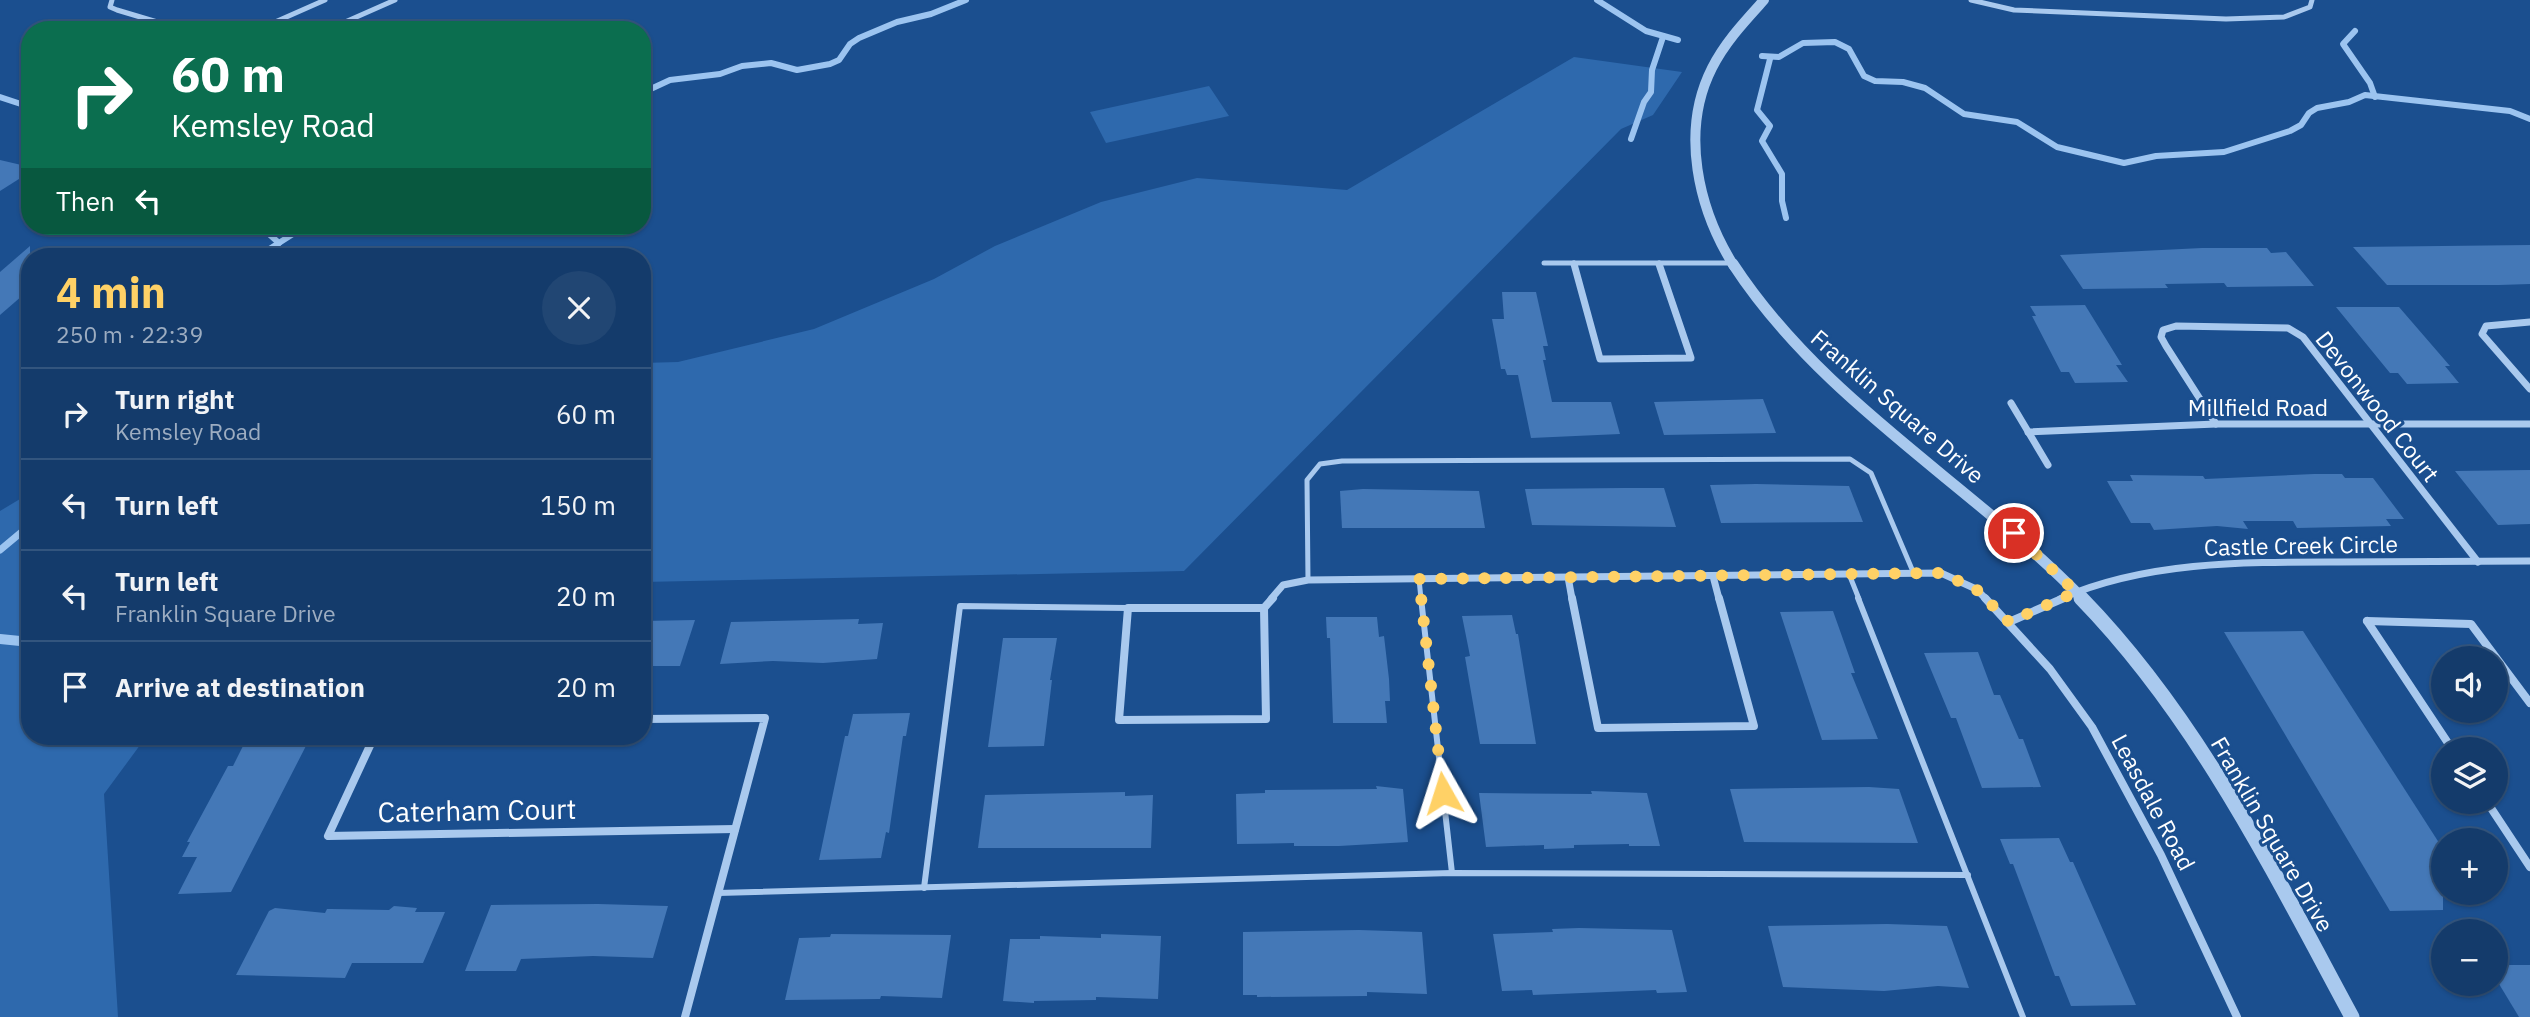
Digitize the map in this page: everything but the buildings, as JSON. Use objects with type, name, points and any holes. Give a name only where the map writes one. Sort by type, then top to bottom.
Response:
[{"type":"street","points":[[277,21],[324,0]]},
{"type":"street","points":[[347,21],[395,0]]},
{"type":"street","name":"Franklin Square Drive","points":[[1764,0],[1730,37],[1719,54],[1707,79],[1698,108],[1695,160],[1700,188],[1709,216],[1733,263],[1751,293],[1806,358],[2034,550],[2122,643],[2198,745],[2220,780],[2352,1017]]},
{"type":"street","points":[[1971,0],[2014,10],[2239,19],[2271,18],[2298,13],[2310,7],[2312,0]]},
{"type":"street","points":[[110,1],[117,10],[154,21]]},
{"type":"street","points":[[1544,263],[1733,263]]},
{"type":"street","points":[[1574,263],[1600,359],[1691,358],[1659,263]]},
{"type":"street","points":[[2530,322],[2486,326],[2482,334],[2530,389]]},
{"type":"street","name":"Devonwood Court","points":[[2216,424],[2161,333],[2168,328],[2288,328],[2309,342],[2369,424],[2479,562]]},
{"type":"street","points":[[2011,403],[2048,465]]},
{"type":"street","name":"Millfield Road","points":[[2028,432],[2216,424],[2530,424]]},
{"type":"street","name":"Castle Creek Circle","points":[[2009,622],[2076,592],[2136,576],[2203,565],[2530,561]]},
{"type":"street","name":"Leasdale Road","points":[[1308,580],[1941,573],[1976,589],[2050,669],[2092,727],[2161,855],[2237,1017]]},
{"type":"street","points":[[1568,577],[1598,728],[1754,726],[1713,576]]},
{"type":"street","points":[[1264,608],[1128,608],[1119,720],[1266,719],[1264,608],[1283,585],[1308,580]]},
{"type":"street","points":[[2444,737],[2367,621],[2472,624],[2530,703]]},
{"type":"street","points":[[651,719],[765,718],[685,1017]]},
{"type":"street","name":"Caterham Court","points":[[369,745],[328,836],[735,829]]},
{"type":"street","points":[[2495,814],[2530,867]]},
{"type":"lane","points":[[1308,580],[1307,480],[1320,464],[1342,461],[1850,459],[1871,473],[1914,573]]},
{"type":"lane","points":[[1849,574],[2024,1017]]},
{"type":"lane","points":[[1419,579],[1452,873]]},
{"type":"lane","points":[[924,888],[960,606],[1128,608]]},
{"type":"lane","points":[[718,893],[1452,873],[1968,875]]},
{"type":"shaded area","points":[[1574,57],[1682,72],[1653,115],[1621,129],[1184,571],[651,582],[651,363],[678,362],[814,329],[934,279],[995,246],[1101,202],[1197,178],[1347,190]]},
{"type":"shaded area","points":[[1209,86],[1229,116],[1106,143],[1090,112]]},
{"type":"shaded area","points":[[21,498],[21,745],[140,745],[104,794],[118,1017],[0,1017],[0,511]]},
{"type":"waterway","points":[[651,89],[670,80],[720,74],[742,66],[771,63],[797,70],[830,64],[839,60],[850,44],[859,38],[897,22],[931,14],[966,0]]},
{"type":"waterway","points":[[1597,0],[1646,31],[1678,40]]},
{"type":"waterway","points":[[2355,31],[2343,44],[2370,83],[2375,96]]},
{"type":"waterway","points":[[1631,139],[1644,102],[1651,92],[1652,70],[1663,37]]},
{"type":"waterway","points":[[1762,56],[1779,57],[1803,43],[1835,42],[1849,49],[1864,76],[1875,81],[1903,82],[1925,88],[1964,114],[2017,122],[2057,147],[2124,163],[2156,156],[2224,152],[2290,131],[2301,125],[2309,113],[2317,108],[2349,102],[2365,95],[2375,96]]},
{"type":"waterway","points":[[1770,59],[1757,110],[1770,126],[1762,141],[1782,174],[1782,201],[1786,218]]},
{"type":"waterway","points":[[2375,96],[2510,111],[2530,119]]},
{"type":"waterway","points":[[0,97],[21,104]]},
{"type":"waterway","points":[[270,235],[279,243]]},
{"type":"waterway","points":[[279,243],[291,235]]},
{"type":"waterway","points":[[271,248],[279,243]]},
{"type":"waterway","points":[[0,550],[21,532]]},
{"type":"waterway","points":[[0,639],[21,641]]},
{"type":"route","points":[[1443,793],[1419,579],[1941,573],[1976,589],[2009,622],[2076,592],[2014,533]]}]
